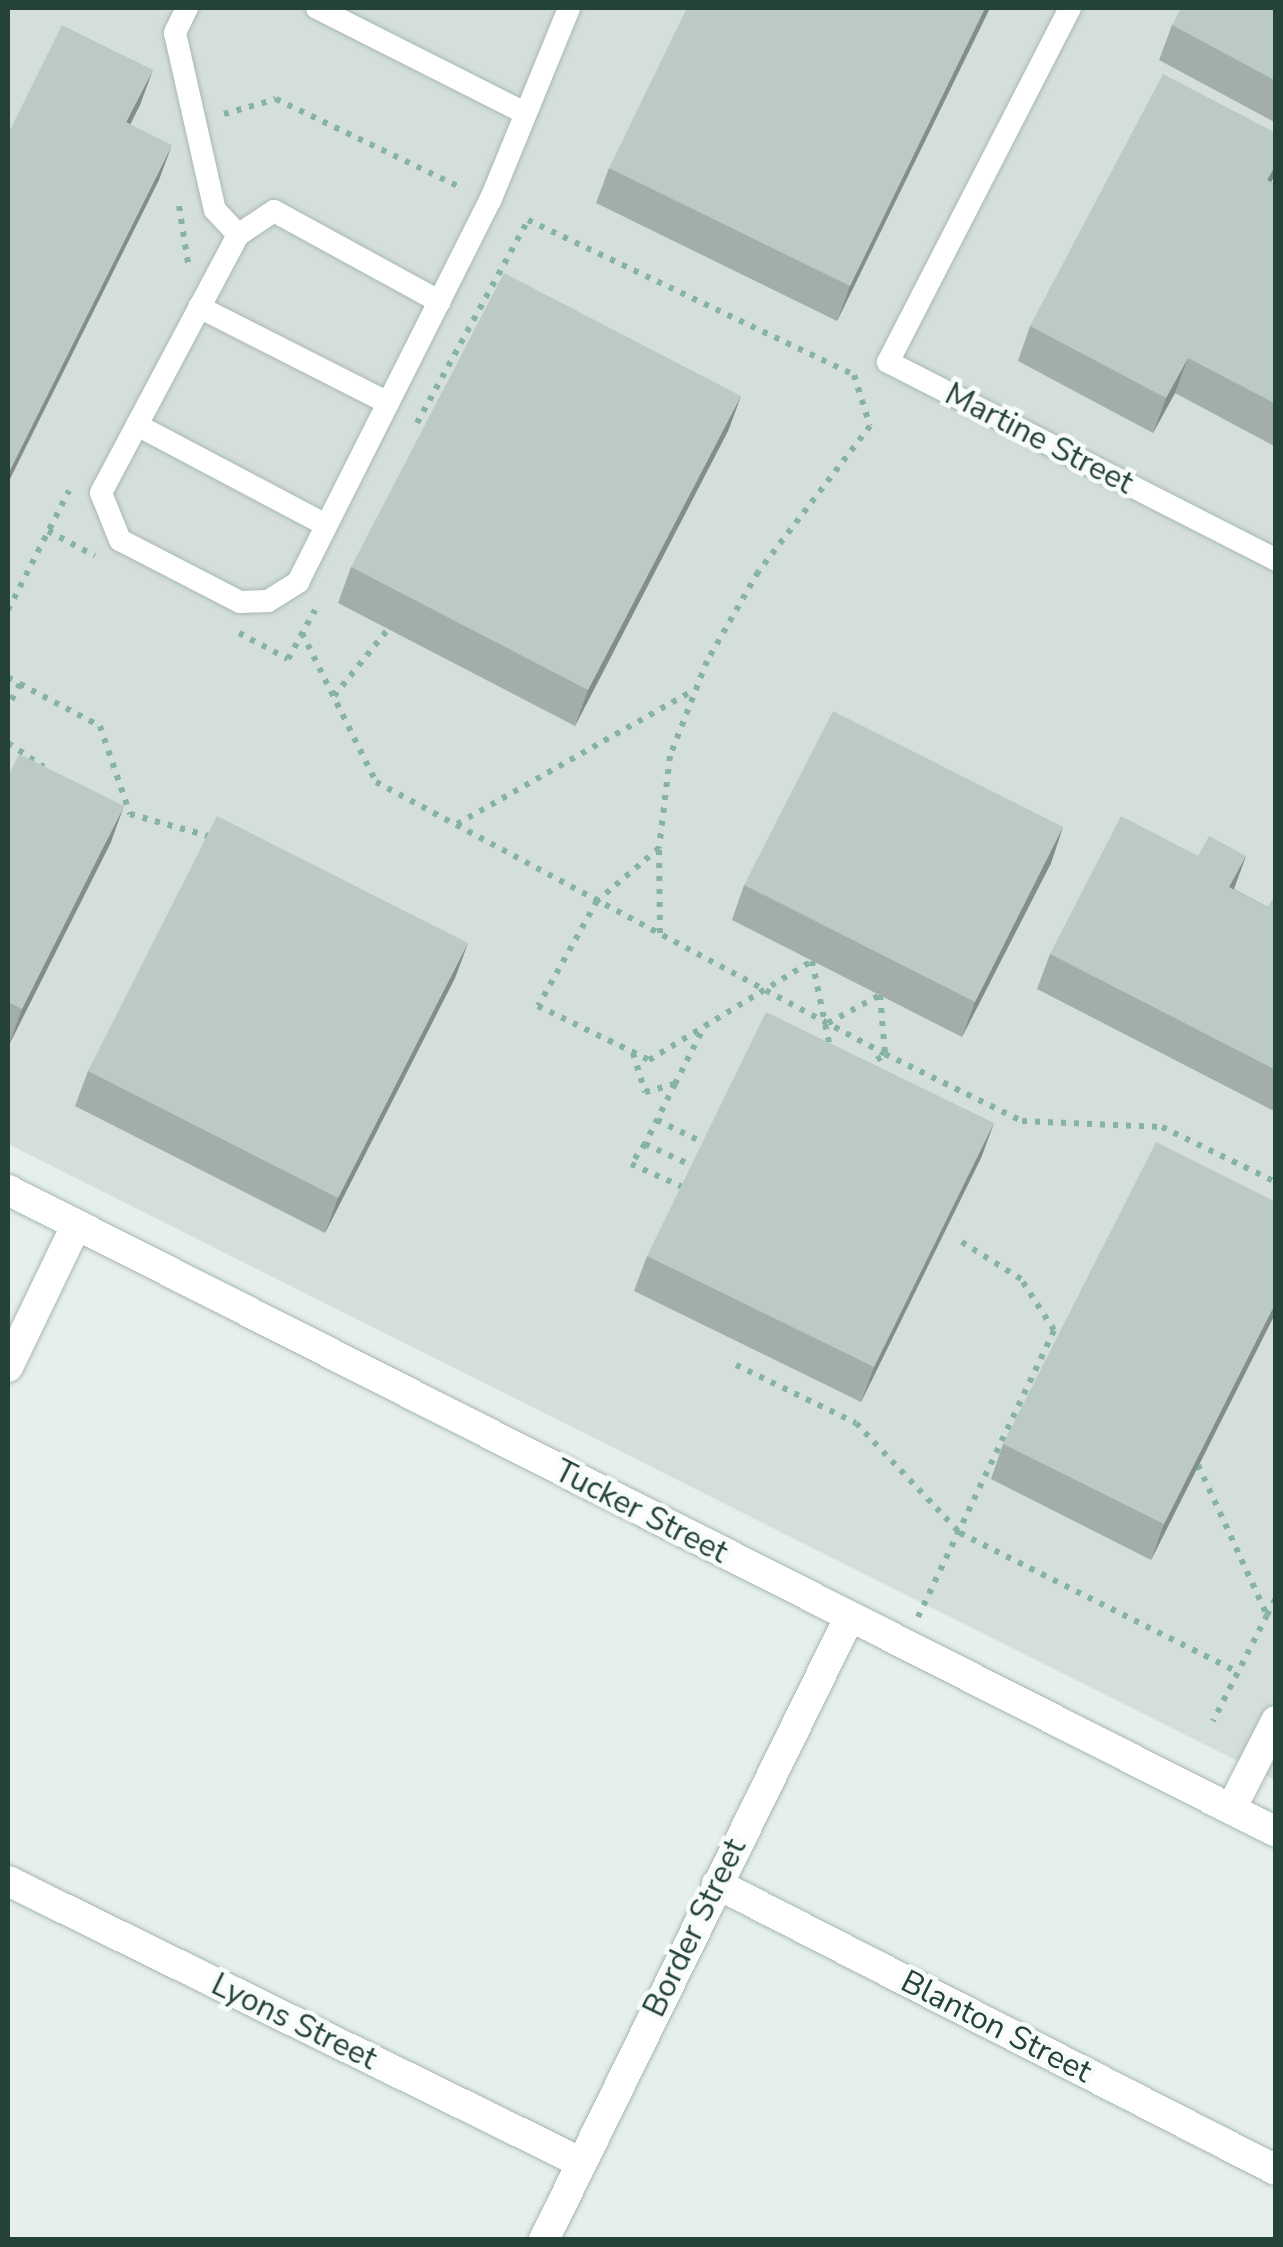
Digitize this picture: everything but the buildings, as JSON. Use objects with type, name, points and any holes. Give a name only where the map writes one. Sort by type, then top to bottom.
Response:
[{"type":"street","name":"Tucker Street","points":[[8,1190],[1276,1832]]},
{"type":"street","points":[[8,1367],[76,1226]]},
{"type":"street","name":"Border Street","points":[[544,2240],[848,1618]]},
{"type":"street","points":[[1230,1809],[1276,1721]]},
{"type":"street","name":"Lyons Street","points":[[8,1881],[580,2162]]},
{"type":"street","name":"Blanton Street","points":[[717,1884],[1276,2170]]},
{"type":"lane","points":[[187,8],[175,33],[215,210],[238,235]]},
{"type":"lane","points":[[317,8],[521,111]]},
{"type":"lane","points":[[440,302],[274,211],[238,235],[101,493],[120,540],[240,602],[268,601],[298,582],[440,302],[490,201],[521,111],[568,8]]},
{"type":"lane","name":"Martine Street","points":[[1070,8],[888,362],[1276,560]]},
{"type":"lane","points":[[199,307],[388,403]]},
{"type":"lane","points":[[137,425],[326,525]]},
{"type":"path","points":[[197,121],[276,99],[854,375],[870,426],[758,572],[695,690],[670,756],[659,848],[660,934]]},
{"type":"path","points":[[178,196],[188,266],[180,283]]},
{"type":"path","points":[[406,443],[528,220]]},
{"type":"path","points":[[8,610],[74,482]]},
{"type":"path","points":[[48,531],[99,559]]},
{"type":"path","points":[[219,623],[288,659],[321,598]]},
{"type":"path","points":[[334,696],[388,629]]},
{"type":"path","points":[[302,632],[376,782],[885,1054],[1022,1121],[1162,1127],[1276,1182]]},
{"type":"path","points":[[8,677],[100,726],[130,814],[232,842]]},
{"type":"path","points":[[8,707],[20,684]]},
{"type":"path","points":[[456,825],[695,690]]},
{"type":"path","points":[[8,743],[48,769],[21,766]]},
{"type":"path","points":[[659,848],[597,900],[538,1006],[648,1060],[812,960],[828,1023],[834,1071]]},
{"type":"path","points":[[828,1023],[880,995],[885,1054]]},
{"type":"path","points":[[684,1188],[631,1164],[705,1025]]},
{"type":"path","points":[[633,1052],[645,1092],[675,1084]]},
{"type":"path","points":[[852,1076],[885,1054]]},
{"type":"path","points":[[656,1120],[706,1144]]},
{"type":"path","points":[[645,1144],[696,1166]]},
{"type":"path","points":[[903,1645],[1054,1330],[1021,1279],[957,1238]]},
{"type":"path","points":[[736,1365],[856,1423],[960,1532],[1238,1672]]},
{"type":"path","points":[[1198,1465],[1267,1615]]},
{"type":"path","points":[[1213,1721],[1276,1598]]},
{"type":"shaded area","points":[[8,8],[1275,8],[1275,1780],[8,1144]]}]
